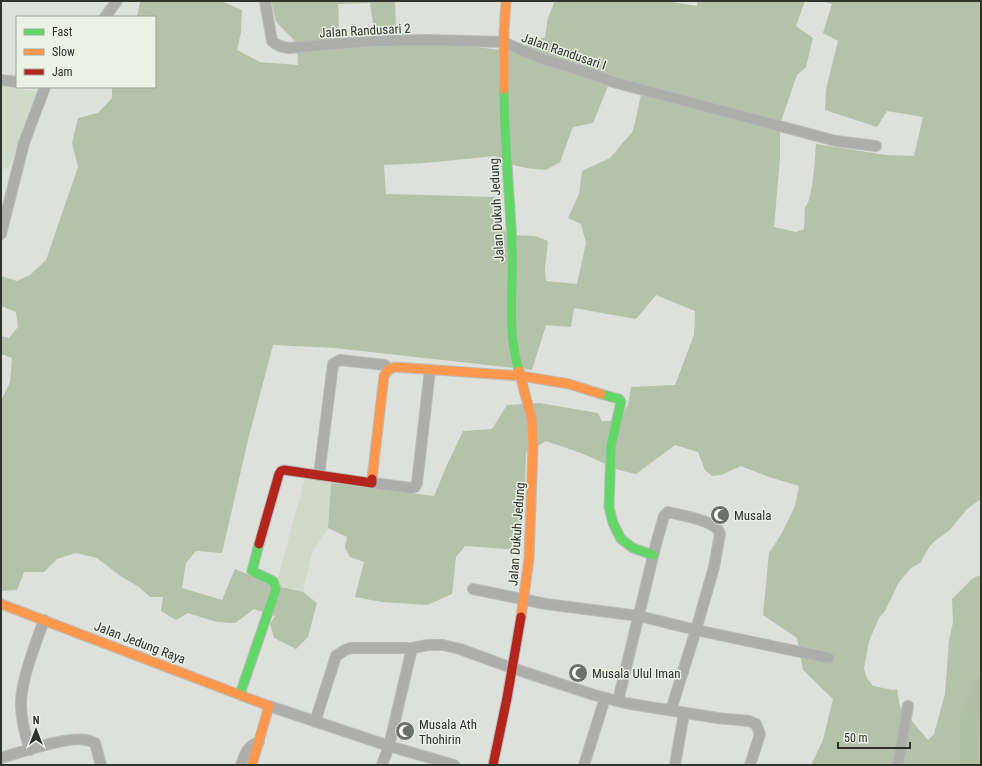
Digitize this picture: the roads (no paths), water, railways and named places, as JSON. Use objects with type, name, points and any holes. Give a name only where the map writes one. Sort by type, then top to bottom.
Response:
[{"type":"street","points":[[106,16],[117,1]]},
{"type":"street","name":"Jalan Randusari 2","points":[[265,1],[272,41],[283,47],[289,48],[372,41],[428,40],[503,42]]},
{"type":"street","name":"Jalan Dukuh Jedung","points":[[493,765],[512,668],[530,557],[533,457],[533,429],[512,340],[510,314],[512,249],[507,168],[503,42],[506,1]]},
{"type":"street","name":"Jalan Randusari I","points":[[503,42],[542,59],[617,83],[836,141],[876,146]]},
{"type":"street","points":[[1,80],[16,82]]},
{"type":"street","points":[[1,234],[24,143],[45,88]]},
{"type":"street","points":[[319,475],[333,364],[340,360],[348,360],[385,365],[388,370]]},
{"type":"street","points":[[372,482],[384,376],[388,370],[395,367],[521,376],[569,384],[621,400],[611,446],[609,507],[612,523],[621,539],[633,548],[653,555]]},
{"type":"street","points":[[240,694],[276,589],[273,581],[252,571],[278,474],[284,470],[412,488],[415,487],[417,483],[430,370]]},
{"type":"street","points":[[618,701],[653,555],[664,516],[668,512],[710,523],[716,526],[719,530],[719,539],[714,567],[671,710]]},
{"type":"street","name":"Jalan Dukuh Jedung","points":[[473,589],[524,600],[639,616],[696,630],[829,658]]},
{"type":"street","name":"Jalan Jedung Raya","points":[[1,604],[269,706],[389,746],[454,765]]},
{"type":"street","points":[[30,750],[23,723],[21,703],[30,661],[44,620]]},
{"type":"street","points":[[315,722],[336,656],[340,653],[351,648],[412,648],[428,645],[443,645],[460,649],[512,668],[605,698],[684,713],[749,721],[756,724],[760,734],[750,765]]},
{"type":"street","points":[[382,765],[389,746],[412,648]]},
{"type":"street","points":[[584,765],[605,698]]},
{"type":"street","points":[[252,765],[269,706]]},
{"type":"street","points":[[898,765],[908,706]]},
{"type":"street","points":[[675,765],[684,713]]},
{"type":"street","points":[[1,758],[72,740],[88,740],[95,743],[101,765]]},
{"type":"street","points":[[241,765],[246,751],[254,744],[259,742]]},
{"type":"waterway","points":[[969,765],[968,722],[981,685]]},
{"type":"place","name":"Musala","points":[[720,515]]},
{"type":"place","name":"Musala Ulul Iman","points":[[578,673]]},
{"type":"place","name":"Musala Ath Thohirin","points":[[405,731]]}]
